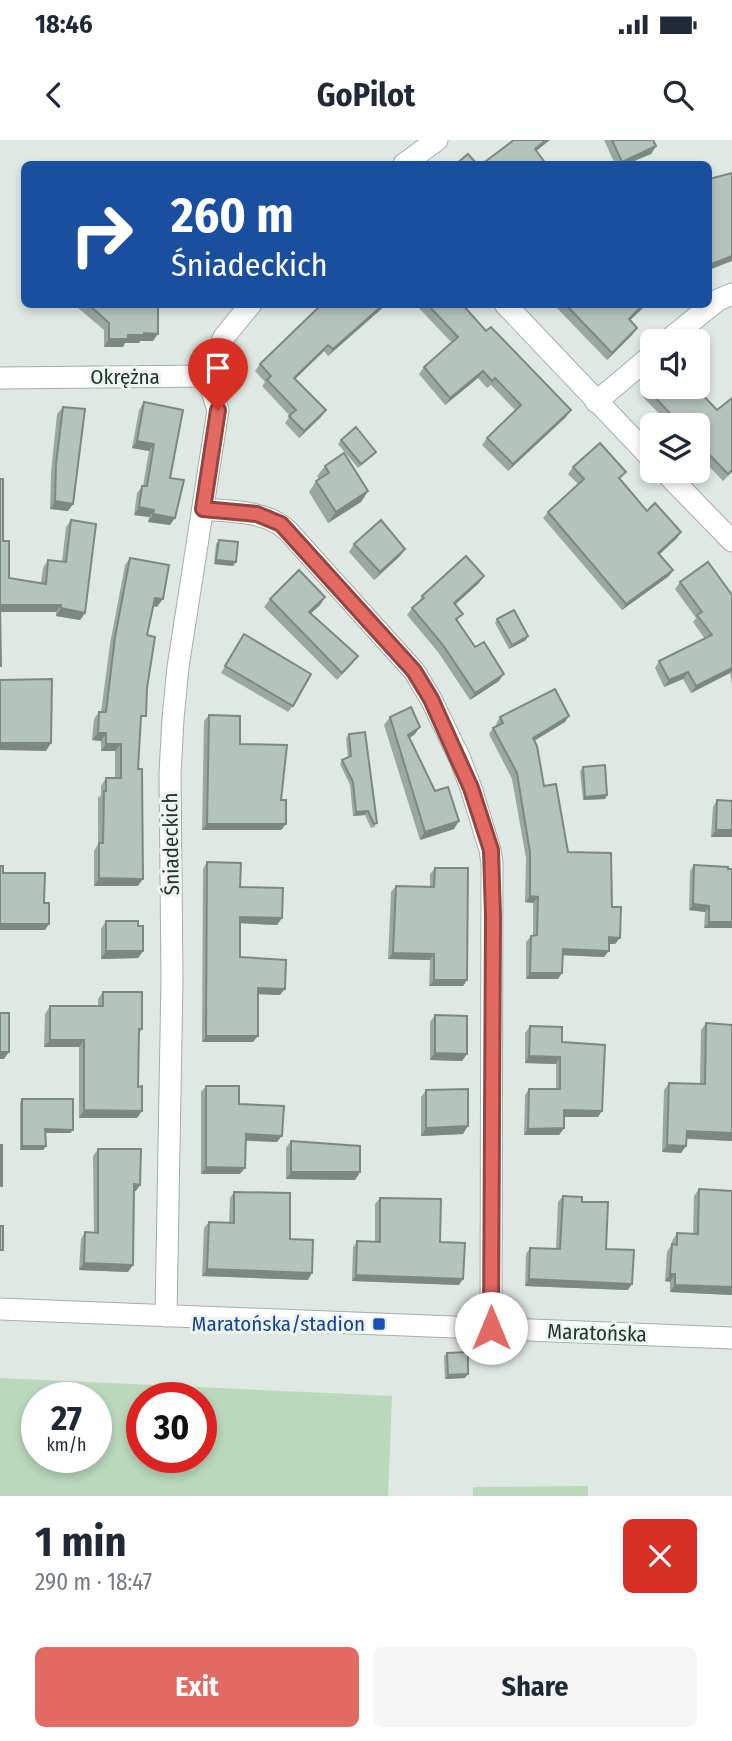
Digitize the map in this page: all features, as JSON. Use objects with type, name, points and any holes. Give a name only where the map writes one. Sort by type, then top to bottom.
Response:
[{"type":"street","points":[[408,161],[437,140]]},
{"type":"street","points":[[712,305],[732,294]]},
{"type":"street","points":[[207,376],[224,337],[248,308]]},
{"type":"street","points":[[509,308],[640,447]]},
{"type":"street","points":[[682,329],[708,308]]},
{"type":"street","points":[[596,402],[640,365]]},
{"type":"street","name":"Okrężna","points":[[0,378],[207,376]]},
{"type":"street","name":"Śniadeckich","points":[[166,1316],[172,979],[170,773],[178,667],[218,410],[207,376]]},
{"type":"street","points":[[675,483],[732,541]]},
{"type":"street","points":[[203,509],[257,514],[281,524],[288,531],[414,671],[447,733],[471,788],[491,850],[492,863],[491,1328]]},
{"type":"street","name":"Maratońska","points":[[0,1309],[732,1338]]},
{"type":"green space","points":[[0,1378],[87,1382],[21,1382],[21,1473],[112,1473],[112,1383],[126,1384],[126,1473],[217,1473],[217,1388],[392,1396],[388,1496],[0,1496]]},
{"type":"green space","points":[[588,1486],[588,1496],[473,1496],[473,1487]]},
{"type":"building","points":[[514,140],[546,140],[535,149],[544,161],[486,161]]},
{"type":"building","points":[[612,140],[653,140],[656,146],[622,161]]},
{"type":"building","points":[[468,154],[474,161],[460,161]]},
{"type":"building","points":[[732,173],[732,256],[712,264],[712,178]]},
{"type":"building","points":[[92,308],[158,308],[158,334],[144,333],[128,335],[128,339],[109,339],[109,323]]},
{"type":"building","points":[[318,308],[379,308],[333,349],[328,345],[294,378],[326,410],[304,431],[289,416],[296,410],[267,380],[271,376],[260,364]]},
{"type":"building","points":[[431,308],[466,308],[486,331],[491,327],[571,410],[513,464],[487,438],[521,405],[495,378],[492,381],[483,371],[450,398],[424,367],[458,337]]},
{"type":"building","points":[[569,308],[640,308],[629,319],[637,328],[612,353]]},
{"type":"building","points":[[732,398],[732,470],[728,474],[710,455],[710,413],[670,413],[656,399],[706,399],[717,410]]},
{"type":"building","points":[[144,402],[183,410],[170,478],[184,480],[175,518],[153,514],[154,510],[139,507],[142,486],[147,486],[154,444],[137,441]]},
{"type":"building","points":[[63,407],[85,409],[73,504],[55,501],[56,464]]},
{"type":"building","points":[[356,427],[376,452],[361,464],[341,440]]},
{"type":"building","points":[[600,443],[626,472],[619,478],[647,511],[655,503],[681,532],[658,553],[673,570],[626,604],[548,512],[584,479],[573,467]]},
{"type":"building","points":[[344,453],[368,491],[336,512],[316,481],[329,473],[325,466]]},
{"type":"building","points":[[0,479],[3,479],[3,541],[9,541],[9,578],[46,584],[48,560],[66,562],[71,520],[96,524],[85,613],[61,608],[61,605],[0,605]]},
{"type":"building","points":[[381,520],[405,549],[380,572],[354,544]]},
{"type":"building","points":[[219,540],[238,542],[236,562],[216,560]]},
{"type":"building","points":[[466,556],[484,576],[454,603],[463,614],[456,619],[475,647],[484,642],[504,674],[475,693],[443,645],[412,608]]},
{"type":"building","points":[[130,558],[169,565],[163,599],[155,598],[147,635],[155,637],[147,688],[146,716],[141,716],[138,769],[142,769],[143,879],[99,878],[99,843],[103,843],[106,778],[121,778],[121,744],[106,744],[106,733],[98,733],[99,712],[106,712],[115,637]]},
{"type":"building","points":[[708,562],[732,595],[732,668],[696,686],[688,672],[669,680],[659,661],[712,635],[697,615],[702,612],[680,582]]},
{"type":"building","points":[[299,570],[325,597],[309,612],[358,656],[342,673],[270,599]]},
{"type":"building","points":[[514,610],[528,636],[512,645],[497,619]]},
{"type":"building","points":[[244,634],[311,674],[293,706],[225,666]]},
{"type":"building","points":[[52,679],[51,743],[0,743],[0,680]]},
{"type":"building","points":[[555,689],[569,716],[533,738],[537,746],[544,786],[556,784],[568,852],[611,853],[612,907],[621,907],[620,938],[609,937],[609,951],[563,949],[562,973],[530,973],[531,936],[537,935],[538,897],[530,896],[530,852],[517,773],[493,728],[503,723],[500,717]]},
{"type":"building","points":[[411,707],[420,727],[408,735],[435,791],[448,787],[459,821],[425,832],[390,717]]},
{"type":"building","points":[[209,715],[240,716],[240,744],[287,745],[281,800],[286,800],[286,824],[207,824]]},
{"type":"building","points":[[365,732],[377,823],[374,824],[368,811],[356,812],[353,782],[342,760],[351,756],[349,734]]},
{"type":"building","points":[[605,765],[607,795],[585,797],[583,767]]},
{"type":"building","points":[[717,800],[732,801],[732,830],[716,830]]},
{"type":"building","points":[[207,862],[241,863],[240,887],[283,888],[282,918],[240,917],[240,957],[286,960],[285,989],[258,988],[258,1036],[206,1036]]},
{"type":"building","points":[[694,865],[732,869],[732,922],[709,922],[709,906],[693,904]]},
{"type":"building","points":[[0,866],[3,866],[3,873],[45,873],[44,903],[49,903],[49,924],[0,924]]},
{"type":"building","points":[[435,868],[468,868],[467,980],[434,980],[434,954],[393,953],[396,886],[434,887]]},
{"type":"building","points":[[106,921],[138,921],[138,926],[143,926],[143,951],[106,951]]},
{"type":"building","points":[[103,992],[142,992],[138,1087],[142,1086],[142,1111],[84,1110],[84,1040],[50,1040],[50,1006],[103,1006]]},
{"type":"building","points":[[0,1013],[9,1013],[9,1052],[0,1052]]},
{"type":"building","points":[[435,1015],[467,1016],[467,1054],[435,1053]]},
{"type":"building","points":[[706,1023],[732,1025],[732,1133],[687,1131],[686,1146],[667,1145],[669,1083],[705,1084]]},
{"type":"building","points":[[530,1026],[562,1027],[562,1042],[605,1045],[602,1111],[564,1110],[564,1128],[528,1129],[529,1089],[560,1089],[560,1057],[529,1056]]},
{"type":"building","points":[[206,1086],[239,1086],[239,1104],[284,1106],[282,1136],[246,1134],[245,1168],[206,1167]]},
{"type":"building","points":[[468,1089],[468,1126],[426,1128],[426,1090]]},
{"type":"building","points":[[22,1099],[73,1099],[73,1130],[45,1129],[46,1146],[22,1146]]},
{"type":"building","points":[[291,1141],[360,1146],[360,1172],[291,1172]]},
{"type":"building","points":[[2,1145],[2,1186],[0,1186]]},
{"type":"building","points":[[98,1149],[141,1149],[140,1185],[134,1184],[133,1265],[84,1263],[85,1232],[98,1233]]},
{"type":"building","points":[[699,1189],[732,1191],[732,1287],[675,1285],[675,1274],[670,1274],[672,1244],[677,1245],[677,1233],[698,1234]]},
{"type":"building","points":[[234,1192],[290,1193],[290,1239],[313,1240],[312,1273],[207,1269],[209,1222],[234,1223]]},
{"type":"building","points":[[563,1196],[582,1197],[582,1202],[608,1202],[606,1249],[634,1250],[632,1284],[529,1279],[530,1248],[560,1249]]},
{"type":"building","points":[[380,1198],[441,1199],[440,1242],[465,1243],[463,1279],[356,1275],[357,1241],[380,1242]]},
{"type":"building","points":[[0,1226],[3,1226],[3,1250],[0,1250]]},
{"type":"building","points":[[468,1352],[468,1374],[448,1375],[447,1353]]},
{"type":"place","name":"Maratońska/stadion","points":[[379,1324]]},
{"type":"route","points":[[218,410],[203,509],[257,514],[281,524],[414,671],[460,759],[491,850],[491,1328]]}]
